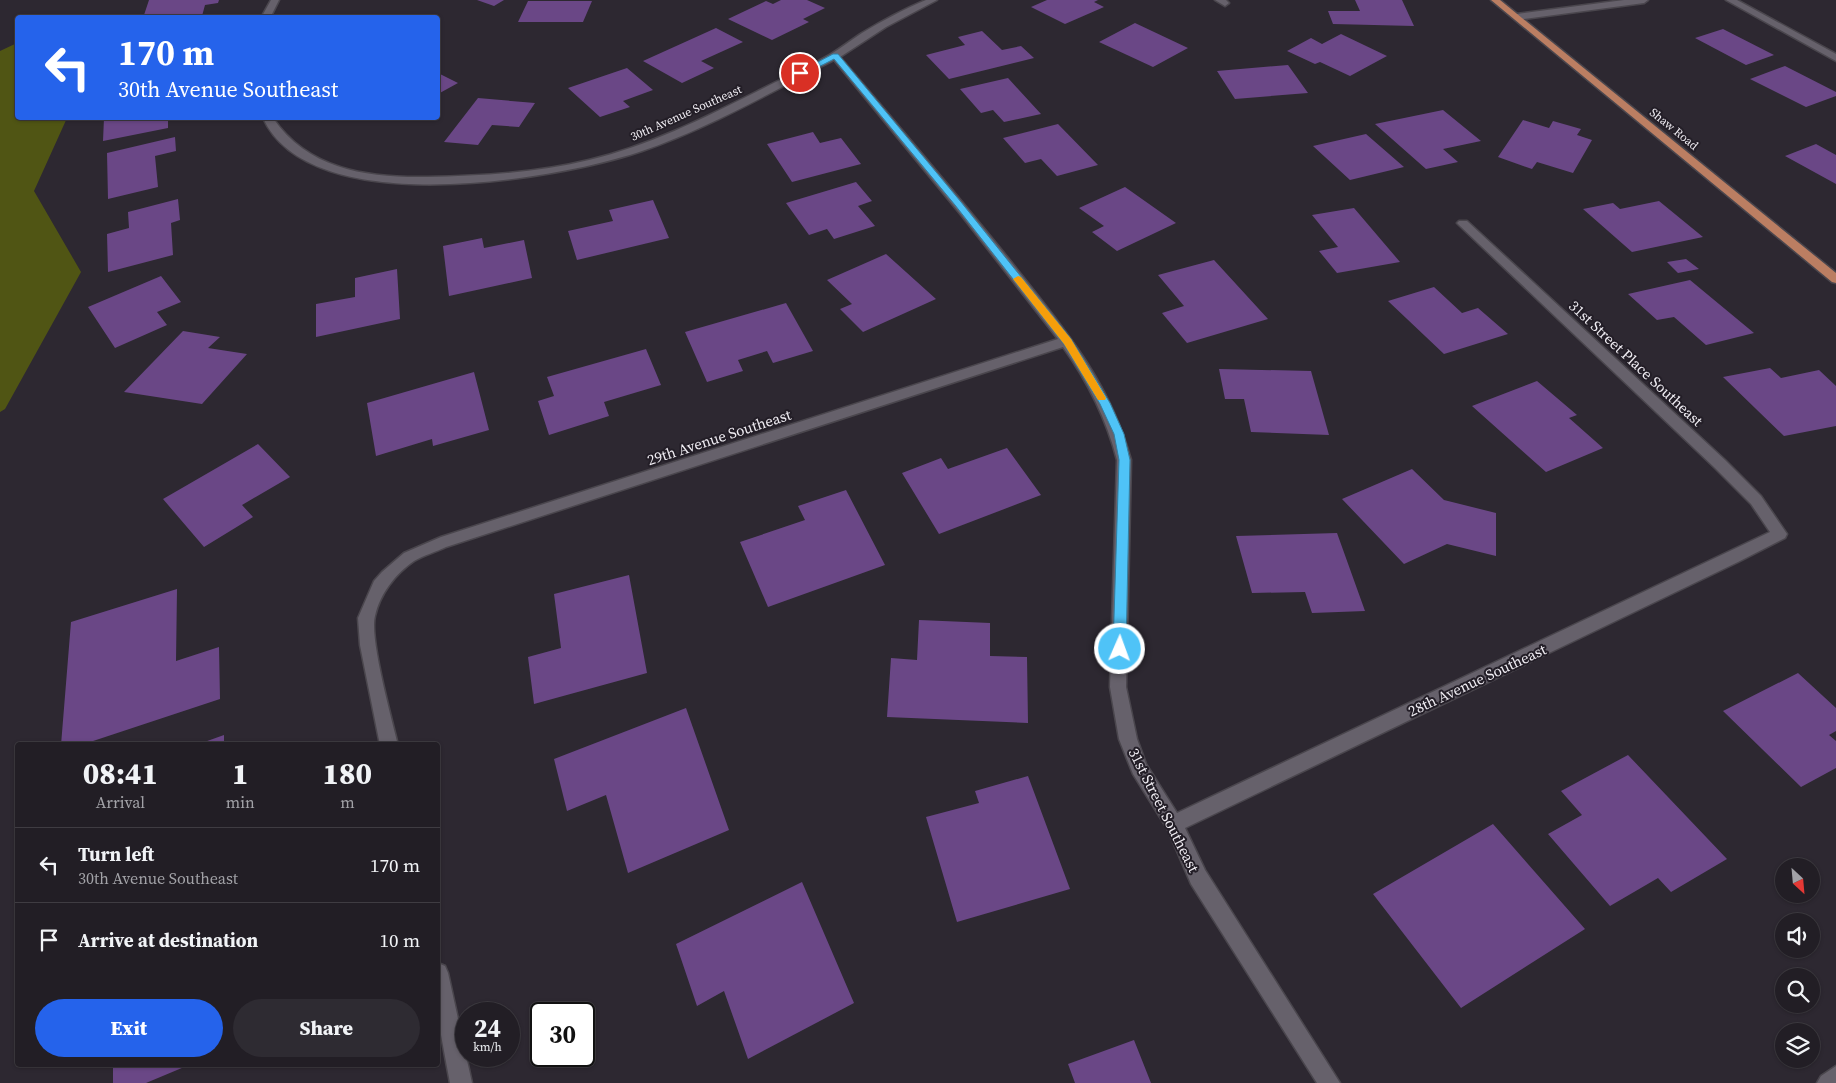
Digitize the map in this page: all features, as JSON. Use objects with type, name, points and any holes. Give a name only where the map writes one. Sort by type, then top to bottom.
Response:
[{"type":"main road","name":"Shaw Road","points":[[1495,0],[1836,279]]},
{"type":"street","points":[[267,15],[276,0]]},
{"type":"street","name":"30th Avenue Southeast","points":[[269,120],[290,144],[308,157],[335,170],[366,177],[402,180],[491,179],[566,168],[639,149],[678,133],[835,56],[854,42],[918,6],[933,0]]},
{"type":"street","points":[[1517,17],[1644,0]]},
{"type":"street","points":[[1730,0],[1836,58]]},
{"type":"street","name":"31st Street Southeast","points":[[835,56],[958,203],[1067,342],[1105,403],[1119,434],[1124,460],[1118,687],[1128,739],[1139,768],[1174,824],[1198,877],[1329,1083]]},
{"type":"street","name":"31st Street Place Southeast","points":[[1463,223],[1720,464],[1756,500],[1780,534]]},
{"type":"street","name":"29th Avenue Southeast","points":[[388,742],[368,645],[366,618],[379,586],[387,576],[410,557],[440,543],[1067,342]]},
{"type":"street","name":"28th Avenue Southeast","points":[[1174,824],[1724,563],[1780,534]]},
{"type":"street","points":[[440,983],[461,1083]]},
{"type":"street","points":[[1828,1083],[1836,1077]]},
{"type":"green space","points":[[15,44],[15,120],[66,120],[34,191],[81,272],[5,409],[0,412],[0,51]]},
{"type":"building","points":[[149,0],[219,0],[218,3],[205,5],[202,15],[144,15]]},
{"type":"building","points":[[477,0],[504,0],[494,6]]},
{"type":"building","points":[[781,0],[807,0],[825,8],[803,19],[809,22],[772,40],[728,19],[766,1],[773,4]]},
{"type":"building","points":[[1047,0],[1098,0],[1094,2],[1104,7],[1065,24],[1031,7]]},
{"type":"building","points":[[1355,0],[1402,0],[1414,26],[1333,24],[1328,11],[1360,11]]},
{"type":"building","points":[[528,1],[592,1],[583,22],[518,22]]},
{"type":"building","points":[[1135,23],[1188,48],[1153,67],[1099,42]]},
{"type":"building","points":[[716,28],[743,42],[701,61],[714,68],[682,83],[643,61]]},
{"type":"building","points":[[1723,29],[1774,55],[1746,65],[1695,38]]},
{"type":"building","points":[[982,31],[1002,50],[1021,46],[1034,58],[949,79],[926,55],[965,45],[958,37]]},
{"type":"building","points":[[1341,34],[1387,56],[1350,76],[1320,62],[1315,64],[1287,51],[1311,38],[1322,44]]},
{"type":"building","points":[[1288,65],[1308,93],[1235,99],[1217,71]]},
{"type":"building","points":[[1785,66],[1836,92],[1836,96],[1806,107],[1750,79]]},
{"type":"building","points":[[627,68],[653,90],[623,101],[630,107],[600,117],[568,88]]},
{"type":"building","points":[[440,74],[458,83],[440,93]]},
{"type":"building","points":[[1008,78],[1041,114],[1004,122],[993,110],[981,113],[960,89]]},
{"type":"building","points":[[478,98],[535,103],[519,127],[492,125],[478,145],[444,142]]},
{"type":"building","points":[[1443,110],[1481,141],[1443,149],[1458,162],[1426,169],[1375,124]]},
{"type":"building","points":[[104,120],[168,120],[168,128],[103,141]]},
{"type":"building","points":[[1523,120],[1549,128],[1553,121],[1581,129],[1577,135],[1592,140],[1573,173],[1537,162],[1532,169],[1498,157]]},
{"type":"building","points":[[1058,124],[1098,165],[1057,176],[1041,159],[1025,163],[1003,138]]},
{"type":"building","points":[[813,132],[820,143],[841,138],[861,164],[792,182],[767,144]]},
{"type":"building","points":[[1366,134],[1404,167],[1350,180],[1313,146]]},
{"type":"building","points":[[175,137],[176,151],[155,156],[158,187],[108,199],[107,153]]},
{"type":"building","points":[[1816,144],[1836,155],[1836,184],[1785,156]]},
{"type":"building","points":[[856,182],[872,201],[858,206],[875,226],[834,239],[827,229],[809,235],[786,203]]},
{"type":"building","points":[[1125,187],[1176,223],[1117,251],[1092,232],[1104,226],[1079,208]]},
{"type":"building","points":[[178,199],[180,220],[171,223],[173,255],[108,272],[107,234],[129,228],[128,212]]},
{"type":"building","points":[[653,200],[669,238],[577,260],[568,231],[613,221],[609,210]]},
{"type":"building","points":[[1659,201],[1703,237],[1632,252],[1583,209],[1613,203],[1620,209]]},
{"type":"building","points":[[1354,208],[1400,262],[1337,273],[1319,251],[1338,247],[1312,215]]},
{"type":"building","points":[[482,238],[484,248],[524,240],[532,278],[449,296],[443,246]]},
{"type":"building","points":[[886,254],[936,299],[863,332],[840,309],[852,304],[827,280]]},
{"type":"building","points":[[1686,259],[1699,269],[1678,273],[1667,262]]},
{"type":"building","points":[[1214,260],[1268,319],[1187,343],[1162,313],[1184,306],[1158,275]]},
{"type":"building","points":[[397,269],[400,319],[316,337],[316,304],[355,297],[355,278]]},
{"type":"building","points":[[161,276],[181,302],[157,312],[167,325],[115,348],[88,307]]},
{"type":"building","points":[[1690,280],[1754,333],[1706,345],[1674,317],[1657,320],[1628,294]]},
{"type":"building","points":[[1434,287],[1462,313],[1478,308],[1508,334],[1444,354],[1388,301]]},
{"type":"building","points":[[786,303],[813,351],[773,363],[767,351],[738,360],[743,371],[707,382],[685,332]]},
{"type":"building","points":[[183,331],[220,337],[208,348],[247,354],[202,404],[124,392]]},
{"type":"building","points":[[646,349],[661,385],[604,402],[609,416],[549,435],[538,401],[554,396],[547,377]]},
{"type":"building","points":[[1770,368],[1781,378],[1819,370],[1836,386],[1836,426],[1784,436],[1723,377]]},
{"type":"building","points":[[1219,369],[1311,371],[1329,435],[1251,432],[1244,399],[1225,399]]},
{"type":"building","points":[[474,372],[489,430],[433,446],[432,439],[376,456],[367,403]]},
{"type":"building","points":[[1537,381],[1577,415],[1569,418],[1603,448],[1546,472],[1472,406]]},
{"type":"building","points":[[258,444],[290,477],[242,505],[253,517],[204,547],[163,499]]},
{"type":"building","points":[[1007,448],[1041,495],[939,534],[902,473],[941,458],[948,469]]},
{"type":"building","points":[[1412,469],[1444,500],[1496,513],[1496,556],[1447,544],[1404,564],[1342,499]]},
{"type":"building","points":[[846,490],[885,565],[768,607],[740,542],[805,520],[798,506]]},
{"type":"building","points":[[1337,533],[1365,611],[1312,613],[1305,592],[1252,593],[1236,536]]},
{"type":"building","points":[[629,575],[647,673],[534,704],[528,657],[561,648],[554,594]]},
{"type":"building","points":[[177,589],[176,661],[219,647],[220,699],[90,742],[61,742],[71,622]]},
{"type":"building","points":[[919,620],[990,623],[990,656],[1027,657],[1028,723],[887,717],[891,658],[917,660]]},
{"type":"building","points":[[1798,673],[1836,708],[1836,731],[1829,735],[1836,741],[1836,768],[1801,787],[1723,711]]},
{"type":"building","points":[[686,708],[729,830],[628,873],[606,795],[567,811],[554,759]]},
{"type":"building","points":[[224,735],[224,742],[204,742]]},
{"type":"building","points":[[1628,755],[1727,859],[1671,892],[1658,878],[1610,906],[1548,834],[1582,815],[1561,791]]},
{"type":"building","points":[[1028,776],[1070,889],[957,922],[926,817],[979,803],[975,791]]},
{"type":"building","points":[[1493,824],[1585,929],[1461,1008],[1373,894]]},
{"type":"building","points":[[802,882],[854,1003],[748,1059],[724,991],[697,1006],[676,944]]},
{"type":"building","points":[[1134,1040],[1151,1083],[1075,1083],[1068,1064]]},
{"type":"building","points":[[113,1067],[184,1067],[146,1083],[113,1083]]},
{"type":"slow traffic","points":[[1018,279],[1067,342],[1101,398]]},
{"type":"route","points":[[800,73],[835,56],[958,203],[1067,342],[1105,403],[1119,434],[1124,460],[1120,649]]}]
